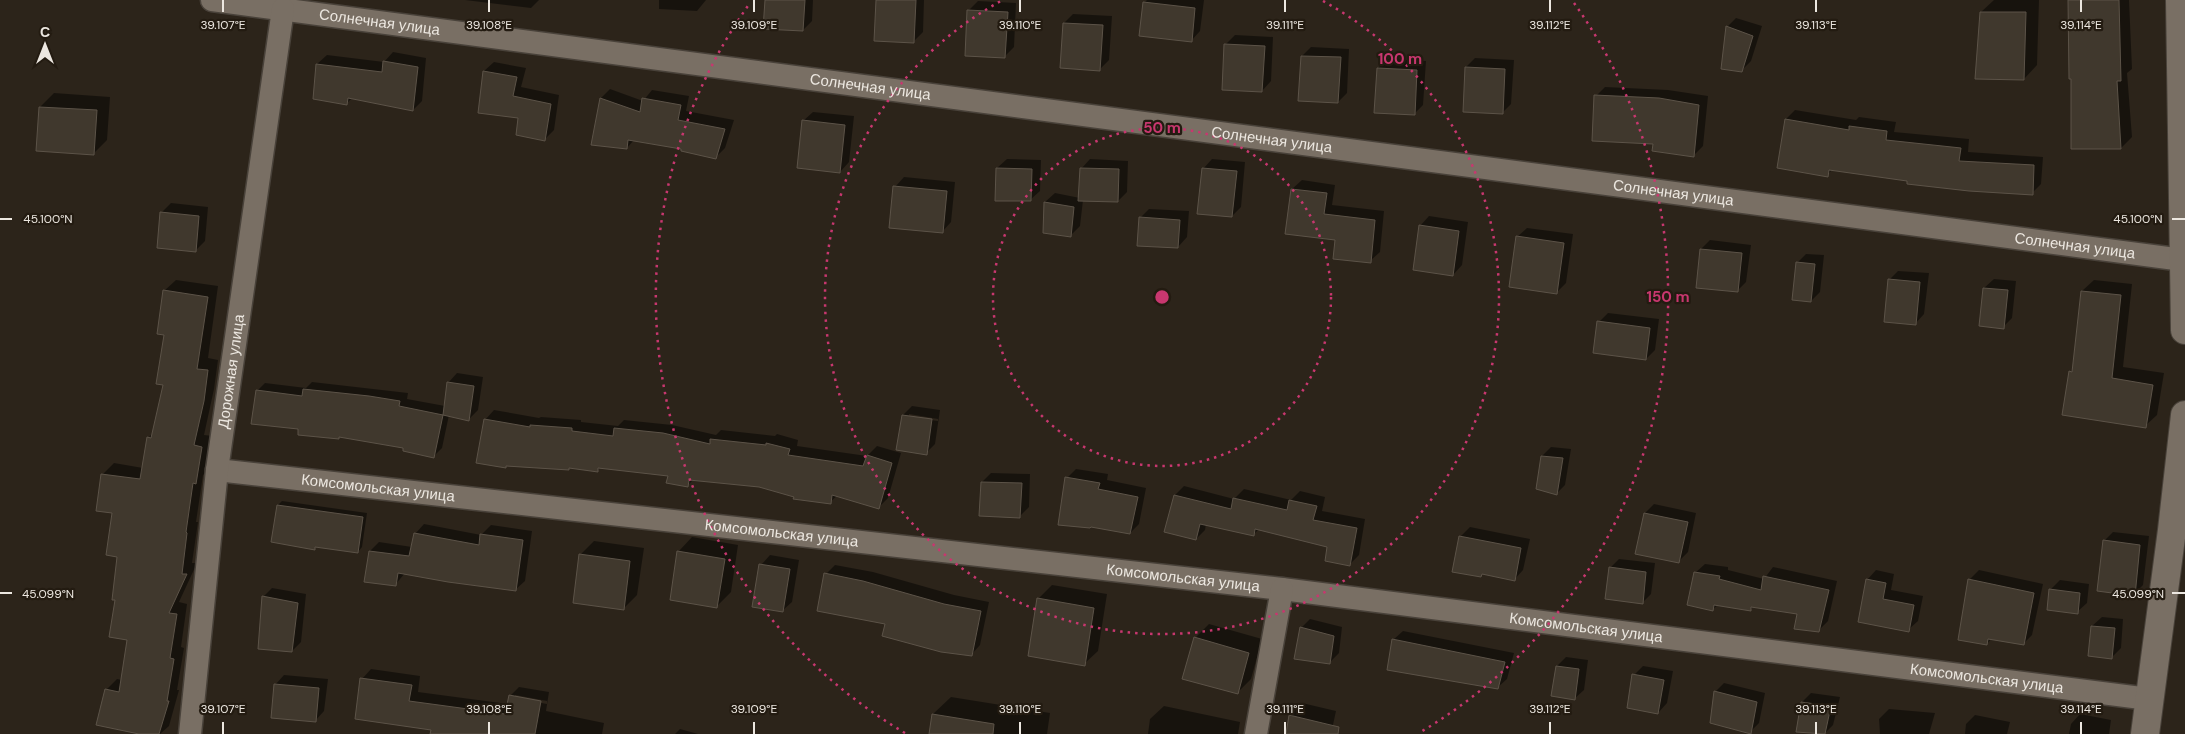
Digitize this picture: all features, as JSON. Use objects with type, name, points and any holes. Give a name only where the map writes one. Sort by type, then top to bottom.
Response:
[{"type":"street","name":"Солнечная улица","points":[[212,0],[2183,260]]},
{"type":"street","points":[[2180,0],[2185,330]]},
{"type":"street","name":"Дорожная улица","points":[[190,734],[217,470],[283,10]]},
{"type":"street","points":[[2145,734],[2185,416]]},
{"type":"street","name":"Комсомольская улица","points":[[217,470],[1282,589],[2149,699]]},
{"type":"street","points":[[1256,734],[1282,589]]},
{"type":"building","points":[[765,0],[805,0],[803,31],[763,29]]},
{"type":"building","points":[[876,0],[916,0],[914,43],[874,41]]},
{"type":"building","points":[[2068,0],[2119,0],[2121,81],[2117,81],[2121,149],[2071,149]]},
{"type":"building","points":[[1143,2],[1195,8],[1192,42],[1139,36]]},
{"type":"building","points":[[967,10],[1008,12],[1005,58],[965,56]]},
{"type":"building","points":[[1980,12],[2026,12],[2024,80],[1975,79]]},
{"type":"building","points":[[1063,23],[1103,25],[1100,71],[1060,68]]},
{"type":"building","points":[[1726,26],[1753,36],[1742,72],[1721,69]]},
{"type":"building","points":[[1224,44],[1265,46],[1262,92],[1222,90]]},
{"type":"building","points":[[1301,56],[1341,57],[1338,103],[1298,101]]},
{"type":"building","points":[[383,61],[418,67],[413,111],[348,98],[347,105],[313,99],[316,64],[382,72]]},
{"type":"building","points":[[1465,67],[1505,69],[1503,114],[1463,112]]},
{"type":"building","points":[[1377,68],[1417,70],[1415,115],[1374,113]]},
{"type":"building","points":[[483,71],[517,77],[513,96],[551,104],[545,141],[516,135],[518,118],[478,113]]},
{"type":"building","points":[[1594,95],[1659,98],[1699,105],[1694,157],[1652,151],[1653,144],[1592,141]]},
{"type":"building","points":[[600,98],[640,112],[642,98],[681,105],[678,120],[725,129],[716,159],[681,151],[681,149],[628,140],[627,149],[591,145]]},
{"type":"building","points":[[39,107],[97,110],[94,155],[36,151]]},
{"type":"building","points":[[1785,119],[1849,130],[1849,126],[1887,131],[1886,140],[1961,148],[1959,161],[2034,165],[2033,195],[1969,191],[1907,184],[1907,181],[1829,170],[1828,177],[1777,168]]},
{"type":"building","points":[[802,120],[845,125],[840,173],[797,168]]},
{"type":"building","points":[[996,168],[1032,169],[1031,201],[995,201]]},
{"type":"building","points":[[1080,168],[1119,169],[1118,202],[1078,201]]},
{"type":"building","points":[[1202,168],[1237,171],[1232,217],[1197,214]]},
{"type":"building","points":[[893,186],[947,191],[943,233],[889,228]]},
{"type":"building","points":[[1291,189],[1327,193],[1324,214],[1375,220],[1371,263],[1333,259],[1335,240],[1285,234]]},
{"type":"building","points":[[1044,202],[1074,207],[1071,237],[1043,233]]},
{"type":"building","points":[[160,212],[199,216],[196,252],[157,248]]},
{"type":"building","points":[[1139,217],[1180,220],[1178,248],[1137,246]]},
{"type":"building","points":[[1419,225],[1459,231],[1453,276],[1413,270]]},
{"type":"building","points":[[1516,236],[1564,243],[1557,294],[1509,287]]},
{"type":"building","points":[[1700,249],[1742,253],[1738,292],[1696,288]]},
{"type":"building","points":[[1796,262],[1815,264],[1811,302],[1792,300]]},
{"type":"building","points":[[1888,279],[1920,282],[1916,325],[1884,322]]},
{"type":"building","points":[[1983,288],[2008,290],[2004,329],[1979,326]]},
{"type":"building","points":[[163,290],[208,297],[197,369],[208,370],[204,401],[194,445],[202,447],[196,484],[193,483],[186,532],[182,574],[187,574],[169,613],[177,614],[170,658],[174,659],[167,701],[169,701],[159,734],[139,734],[96,725],[105,689],[119,692],[127,640],[109,637],[115,600],[112,600],[117,557],[106,555],[112,513],[96,511],[101,474],[140,479],[147,437],[151,438],[163,385],[156,384],[164,335],[157,334]]},
{"type":"building","points":[[2081,291],[2121,295],[2112,378],[2153,385],[2146,428],[2062,415],[2069,371],[2072,372]]},
{"type":"building","points":[[1597,321],[1650,328],[1646,360],[1593,353]]},
{"type":"building","points":[[447,382],[474,386],[469,421],[443,415]]},
{"type":"building","points":[[303,389],[400,401],[399,406],[443,415],[434,458],[403,451],[403,448],[339,437],[339,439],[298,435],[298,429],[251,424],[256,390],[302,396]]},
{"type":"building","points":[[902,415],[932,419],[927,455],[896,450]]},
{"type":"building","points":[[484,419],[530,427],[530,425],[572,428],[572,431],[613,436],[614,428],[663,433],[710,444],[710,439],[766,445],[766,443],[790,449],[788,455],[863,466],[867,455],[892,463],[879,509],[832,495],[831,504],[793,499],[794,497],[759,487],[689,480],[688,487],[666,483],[668,476],[598,468],[598,472],[569,468],[569,470],[506,466],[506,468],[476,463]]},
{"type":"building","points":[[1541,456],[1563,458],[1557,495],[1536,489]]},
{"type":"building","points":[[1065,477],[1100,483],[1098,489],[1138,497],[1130,534],[1091,527],[1058,525]]},
{"type":"building","points":[[981,482],[1022,483],[1020,518],[979,516]]},
{"type":"building","points":[[1174,495],[1231,509],[1233,498],[1287,510],[1289,500],[1317,506],[1313,520],[1357,528],[1350,566],[1325,561],[1327,547],[1255,529],[1254,536],[1200,524],[1196,540],[1164,532]]},
{"type":"building","points":[[277,505],[363,517],[358,553],[315,547],[315,550],[271,542]]},
{"type":"building","points":[[1644,513],[1688,522],[1679,563],[1635,554]]},
{"type":"building","points":[[414,533],[479,545],[480,534],[523,540],[516,591],[398,573],[396,586],[364,582],[369,551],[409,556]]},
{"type":"building","points":[[1459,536],[1521,548],[1515,581],[1482,574],[1481,577],[1452,572]]},
{"type":"building","points":[[2103,540],[2140,545],[2135,596],[2097,591]]},
{"type":"building","points":[[677,551],[725,559],[717,608],[670,600]]},
{"type":"building","points":[[579,554],[630,561],[624,610],[573,603]]},
{"type":"building","points":[[759,564],[790,569],[783,612],[752,607]]},
{"type":"building","points":[[1609,567],[1646,572],[1643,604],[1605,599]]},
{"type":"building","points":[[1694,572],[1720,576],[1719,579],[1761,590],[1763,576],[1829,590],[1819,632],[1794,629],[1797,614],[1751,607],[1751,611],[1714,605],[1713,611],[1687,605]]},
{"type":"building","points":[[824,573],[863,581],[944,604],[981,611],[972,656],[941,652],[882,636],[885,624],[817,611]]},
{"type":"building","points":[[1866,579],[1886,583],[1883,599],[1914,605],[1909,632],[1858,622]]},
{"type":"building","points":[[1968,579],[2034,593],[2024,645],[1988,639],[1987,645],[1958,640]]},
{"type":"building","points":[[2049,589],[2080,593],[2078,614],[2047,610]]},
{"type":"building","points":[[262,596],[298,603],[292,652],[258,649]]},
{"type":"building","points":[[1037,598],[1094,608],[1085,666],[1028,656]]},
{"type":"building","points":[[2091,626],[2115,628],[2112,659],[2088,656]]},
{"type":"building","points":[[1300,627],[1334,636],[1330,664],[1294,659]]},
{"type":"building","points":[[1194,637],[1249,653],[1238,694],[1182,679]]},
{"type":"building","points":[[1392,639],[1505,662],[1498,689],[1387,670]]},
{"type":"building","points":[[1556,666],[1579,669],[1575,700],[1551,696]]},
{"type":"building","points":[[1632,674],[1664,680],[1658,714],[1627,708]]},
{"type":"building","points":[[360,678],[412,685],[409,701],[505,714],[509,695],[541,701],[535,734],[430,734],[431,730],[355,719]]},
{"type":"building","points":[[274,684],[319,688],[316,722],[271,718]]},
{"type":"building","points":[[1714,691],[1757,702],[1751,734],[1710,723]]},
{"type":"building","points":[[1801,702],[1831,706],[1825,734],[1796,732]]},
{"type":"building","points":[[932,714],[994,724],[993,734],[929,734]]},
{"type":"building","points":[[1289,715],[1339,727],[1338,734],[1286,734]]}]
